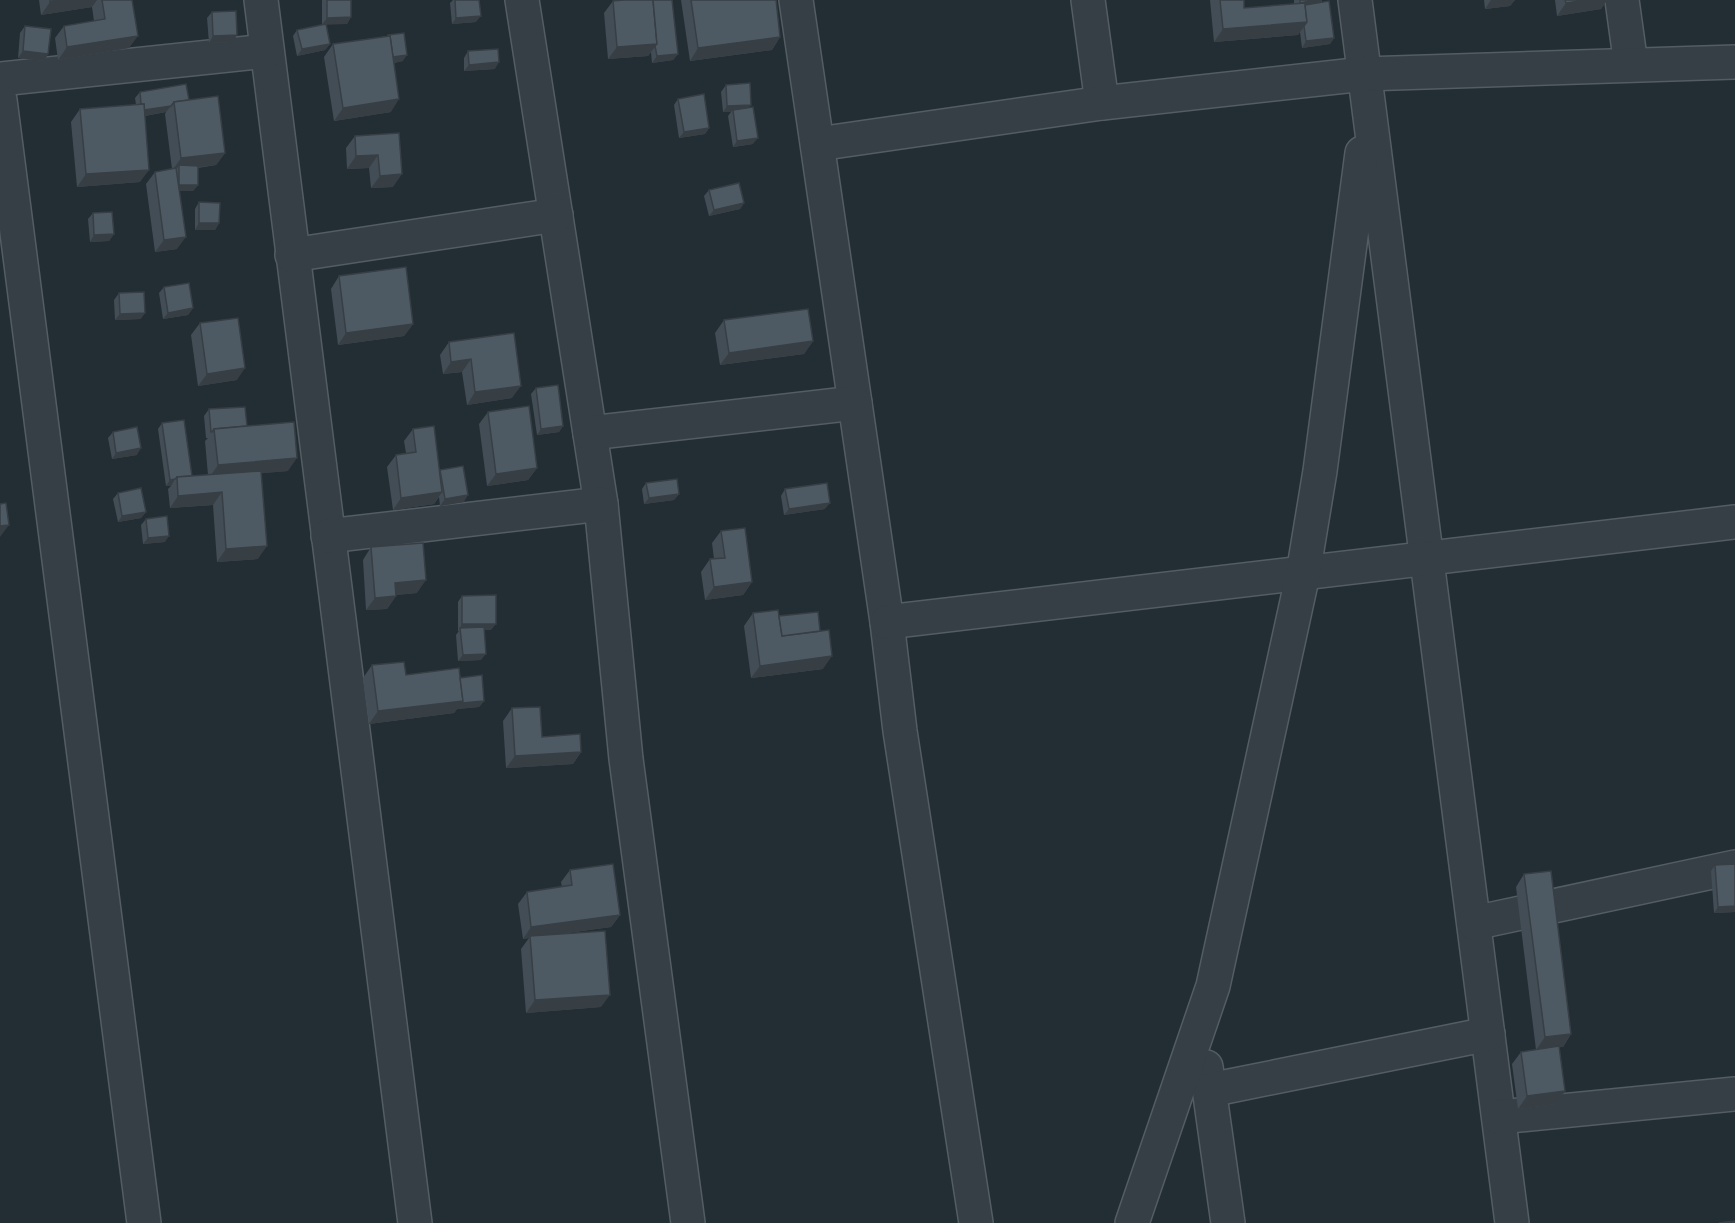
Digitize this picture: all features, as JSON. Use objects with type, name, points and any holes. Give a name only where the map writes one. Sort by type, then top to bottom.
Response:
[{"type":"street","points":[[261,0],[415,1223]]},
{"type":"street","points":[[522,0],[601,504],[626,759],[688,1223]]},
{"type":"street","points":[[796,0],[887,622],[900,731],[976,1223]]},
{"type":"street","points":[[1088,0],[1102,103]]},
{"type":"street","points":[[1355,0],[1512,1223]]},
{"type":"street","points":[[1622,0],[1631,64]]},
{"type":"street","points":[[0,79],[266,51]]},
{"type":"street","points":[[818,144],[1102,103],[1364,74],[1735,62]]},
{"type":"street","points":[[0,100],[13,309],[144,1223]]},
{"type":"street","points":[[1132,1223],[1213,986],[1303,574],[1320,471],[1368,107]]},
{"type":"street","points":[[292,255],[556,215]]},
{"type":"street","points":[[590,433],[855,403]]},
{"type":"street","points":[[328,536],[601,504]]},
{"type":"street","points":[[887,622],[1735,522]]},
{"type":"street","points":[[1474,923],[1735,867]]},
{"type":"street","points":[[1198,1025],[1210,1090],[1228,1223]]},
{"type":"street","points":[[1210,1090],[1488,1034]]},
{"type":"street","points":[[1499,1117],[1735,1094]]},
{"type":"building","points":[[102,0],[132,0],[138,36],[67,47],[64,26],[105,19]]},
{"type":"building","points":[[327,0],[351,0],[351,17],[327,18]]},
{"type":"building","points":[[455,0],[479,0],[481,16],[456,18]]},
{"type":"building","points":[[653,0],[657,44],[617,47],[613,1]]},
{"type":"building","points":[[653,0],[672,0],[678,54],[657,56]]},
{"type":"building","points":[[691,0],[776,0],[780,37],[698,48]]},
{"type":"building","points":[[1220,0],[1244,0],[1244,8],[1305,3],[1307,22],[1223,29]]},
{"type":"building","points":[[1300,0],[1316,0],[1300,3]]},
{"type":"building","points":[[1565,0],[1587,0],[1566,3]]},
{"type":"building","points":[[1329,1],[1334,38],[1306,41],[1305,5]]},
{"type":"building","points":[[236,11],[237,35],[213,36],[212,12]]},
{"type":"building","points":[[326,24],[330,44],[302,49],[297,30]]},
{"type":"building","points":[[25,26],[51,29],[48,54],[23,51]]},
{"type":"building","points":[[404,33],[407,55],[393,57],[388,35]]},
{"type":"building","points":[[390,36],[399,99],[343,108],[333,44]]},
{"type":"building","points":[[498,49],[499,62],[469,65],[468,51]]},
{"type":"building","points":[[750,83],[751,105],[727,106],[726,85]]},
{"type":"building","points":[[186,84],[189,100],[174,102],[171,106],[144,110],[140,92]]},
{"type":"building","points":[[704,94],[709,128],[684,132],[678,99]]},
{"type":"building","points":[[218,96],[225,153],[181,158],[174,102]]},
{"type":"building","points":[[144,104],[149,170],[86,174],[80,109]]},
{"type":"building","points":[[753,107],[758,138],[737,141],[733,110]]},
{"type":"building","points":[[399,133],[402,174],[380,176],[378,155],[356,156],[355,136]]},
{"type":"building","points":[[179,165],[198,166],[198,185],[179,185]]},
{"type":"building","points":[[176,168],[186,237],[164,240],[155,172]]},
{"type":"building","points":[[739,183],[744,203],[714,210],[709,190]]},
{"type":"building","points":[[199,202],[220,203],[219,223],[199,223]]},
{"type":"building","points":[[112,212],[114,234],[94,235],[93,213]]},
{"type":"building","points":[[406,267],[413,324],[346,333],[339,276]]},
{"type":"building","points":[[189,283],[193,308],[168,313],[164,287]]},
{"type":"building","points":[[144,292],[145,313],[120,314],[119,293]]},
{"type":"building","points":[[808,309],[813,341],[729,353],[724,320]]},
{"type":"building","points":[[238,318],[245,368],[207,374],[200,323]]},
{"type":"building","points":[[514,333],[521,386],[475,392],[471,359],[451,362],[449,342]]},
{"type":"building","points":[[558,385],[563,426],[541,429],[536,388]]},
{"type":"building","points":[[529,406],[537,468],[496,474],[488,412]]},
{"type":"building","points":[[245,407],[247,426],[214,429],[211,432],[209,409]]},
{"type":"building","points":[[184,420],[192,476],[170,480],[162,423]]},
{"type":"building","points":[[294,422],[297,458],[218,465],[214,429]]},
{"type":"building","points":[[434,426],[442,492],[401,498],[396,455],[416,452],[413,429]]},
{"type":"building","points":[[137,427],[141,448],[116,453],[113,432]]},
{"type":"building","points":[[463,466],[468,495],[445,499],[440,470]]},
{"type":"building","points":[[261,471],[267,546],[226,549],[222,492],[178,496],[177,477]]},
{"type":"building","points":[[677,479],[679,494],[649,498],[646,483]]},
{"type":"building","points":[[827,483],[830,503],[789,509],[785,489]]},
{"type":"building","points":[[141,488],[146,512],[122,516],[118,493]]},
{"type":"building","points":[[6,503],[9,525],[0,526],[0,504]]},
{"type":"building","points":[[167,516],[169,536],[148,538],[146,519]]},
{"type":"building","points":[[745,528],[752,582],[714,587],[710,559],[725,558],[721,531]]},
{"type":"building","points":[[423,543],[426,580],[395,583],[396,596],[375,598],[371,547]]},
{"type":"building","points":[[496,595],[496,624],[462,624],[462,596]]},
{"type":"building","points":[[778,610],[782,636],[829,630],[832,656],[760,666],[753,613]]},
{"type":"building","points":[[818,612],[820,631],[782,636],[779,616]]},
{"type":"building","points":[[484,627],[486,654],[463,655],[460,628]]},
{"type":"building","points":[[404,662],[406,675],[459,668],[463,701],[378,711],[372,665]]},
{"type":"building","points":[[482,675],[484,701],[462,703],[460,678]]},
{"type":"building","points":[[540,707],[542,737],[580,734],[581,752],[515,756],[512,708]]},
{"type":"building","points":[[613,864],[620,915],[531,927],[527,892],[572,885],[570,870]]},
{"type":"building","points":[[1735,864],[1735,906],[1718,907],[1715,865]]},
{"type":"building","points":[[1551,871],[1571,1034],[1545,1037],[1524,874]]},
{"type":"building","points":[[605,931],[610,995],[535,1000],[530,936]]},
{"type":"building","points":[[1559,1046],[1565,1091],[1527,1096],[1521,1052]]}]
